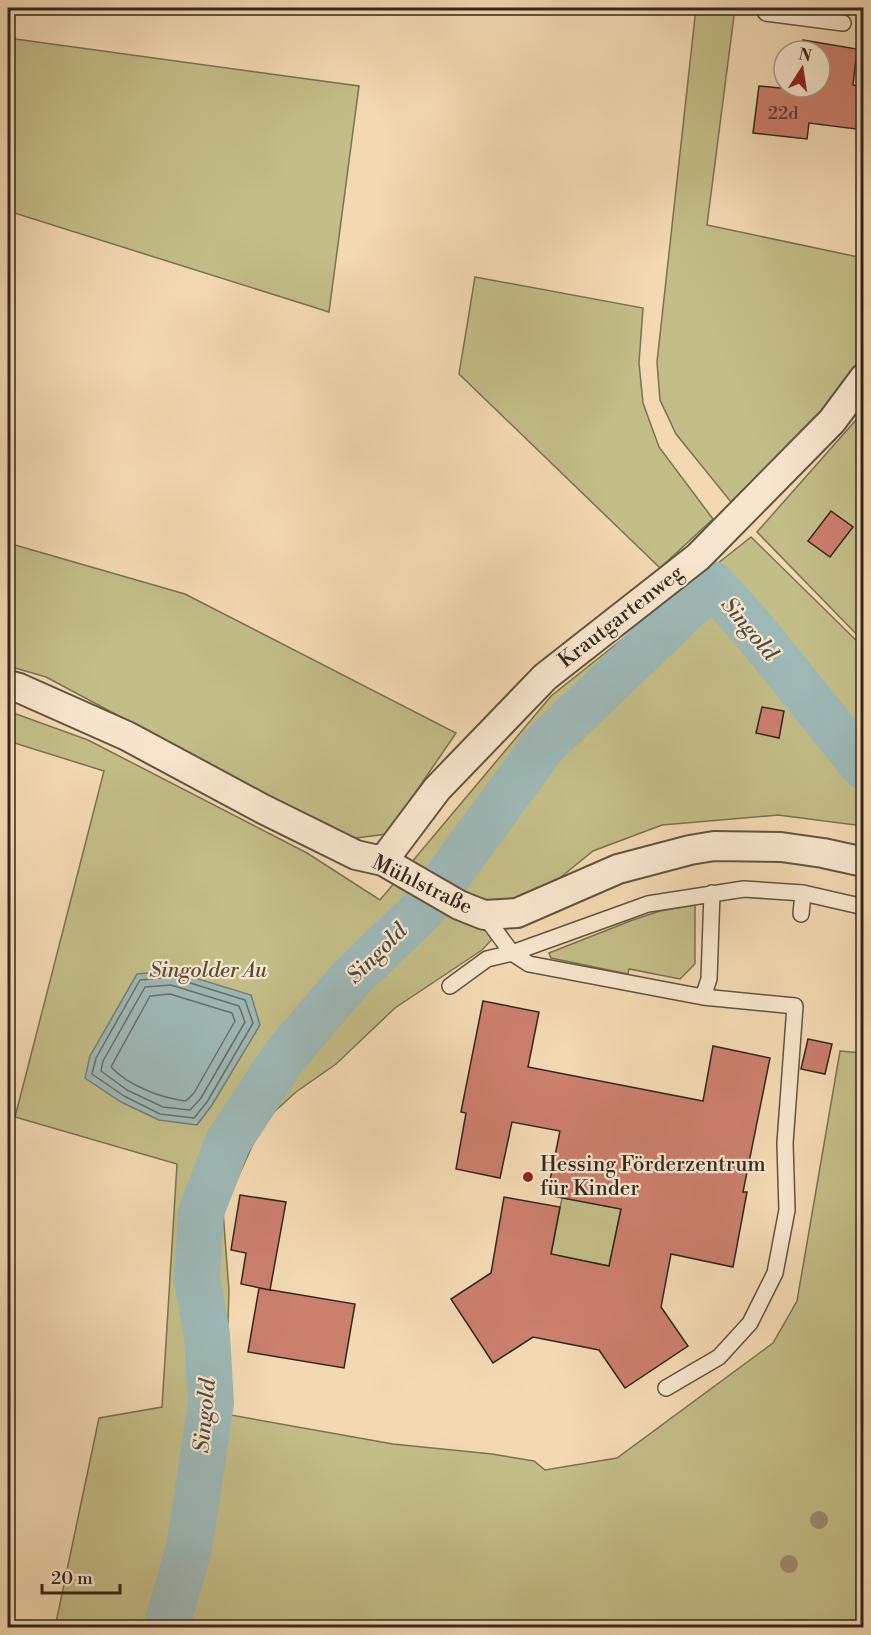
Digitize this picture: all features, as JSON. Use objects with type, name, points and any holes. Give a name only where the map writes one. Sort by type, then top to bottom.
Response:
[{"type":"street","name":"Krautgartenweg","points":[[383,861],[437,789],[545,677],[698,557],[832,421],[864,378]]},
{"type":"street","name":"Mühlstraße","points":[[8,685],[127,736],[261,808],[356,855],[383,861],[471,910],[517,913],[618,869],[714,846],[781,847],[864,862]]},
{"type":"lane","points":[[763,8],[766,13],[843,23]]},
{"type":"lane","points":[[450,986],[487,959],[512,953],[648,904],[744,888],[803,893],[864,907]]},
{"type":"lane","points":[[703,997],[709,979],[712,893]]},
{"type":"lane","points":[[801,914],[803,893]]},
{"type":"lane","points":[[471,910],[512,953],[529,964],[703,997],[795,1006],[785,1143],[787,1210],[775,1272],[750,1323],[719,1357],[666,1388]]},
{"type":"green space","points":[[696,8],[735,8],[707,225],[863,258],[863,355],[820,415],[731,502],[676,434],[660,400],[657,362]]},
{"type":"green space","points":[[8,38],[359,86],[329,312],[8,211]]},
{"type":"green space","points":[[475,277],[643,308],[639,363],[643,403],[659,447],[713,519],[660,568],[459,374]]},
{"type":"green space","points":[[863,412],[863,641],[757,532]]},
{"type":"green space","name":"Singolder Au","points":[[751,537],[864,648],[863,826],[778,815],[662,825],[593,851],[517,913],[482,950],[395,1008],[336,1064],[296,1092],[273,1113],[253,1144],[223,1211],[229,1291],[225,1414],[393,1444],[492,1454],[534,1461],[545,1470],[617,1458],[773,1343],[797,1301],[840,1051],[863,1053],[863,1627],[55,1627],[99,1418],[162,1407],[177,1164],[15,1117],[104,771],[8,741],[8,711],[88,740],[307,853],[380,900],[551,696]]},
{"type":"green space","points":[[8,543],[185,594],[456,733],[387,834],[349,839],[46,677],[8,666]]},
{"type":"green space","points":[[695,905],[695,964],[680,979],[629,969],[628,974],[551,958],[549,953],[660,911]]},
{"type":"green space","points":[[562,1198],[621,1209],[609,1266],[551,1254]]},
{"type":"water","points":[[172,971],[251,995],[260,1025],[212,1105],[197,1125],[159,1120],[121,1102],[85,1078],[90,1056],[137,974]]},
{"type":"building","points":[[832,45],[857,49],[853,85],[864,87],[864,130],[809,123],[807,139],[753,133],[759,86],[772,87],[772,99],[832,99]]},
{"type":"building","points":[[831,511],[853,527],[830,557],[808,541]]},
{"type":"building","points":[[762,707],[784,711],[779,738],[756,733]]},
{"type":"building","points":[[483,1001],[539,1012],[528,1067],[703,1101],[713,1046],[770,1058],[743,1192],[747,1192],[733,1267],[671,1254],[661,1307],[688,1346],[625,1388],[599,1350],[533,1337],[493,1363],[451,1299],[491,1273],[504,1197],[560,1207],[551,1254],[609,1266],[621,1209],[547,1195],[560,1131],[512,1122],[500,1178],[456,1169],[466,1113],[461,1112]]},
{"type":"building","points":[[808,1039],[832,1044],[825,1074],[801,1069]]},
{"type":"building","points":[[240,1195],[286,1202],[270,1290],[241,1284],[246,1253],[231,1250]]},
{"type":"building","points":[[259,1288],[355,1304],[344,1368],[248,1352]]},
{"type":"waterway","name":"Singold","points":[[166,1628],[189,1548],[211,1403],[207,1335],[197,1279],[201,1212],[228,1142],[284,1057],[351,978],[426,906],[543,746],[712,584],[751,627],[864,767]]},
{"type":"place","name":"Hessing Förderzentrum für Kinder","points":[[528,1177]]}]
